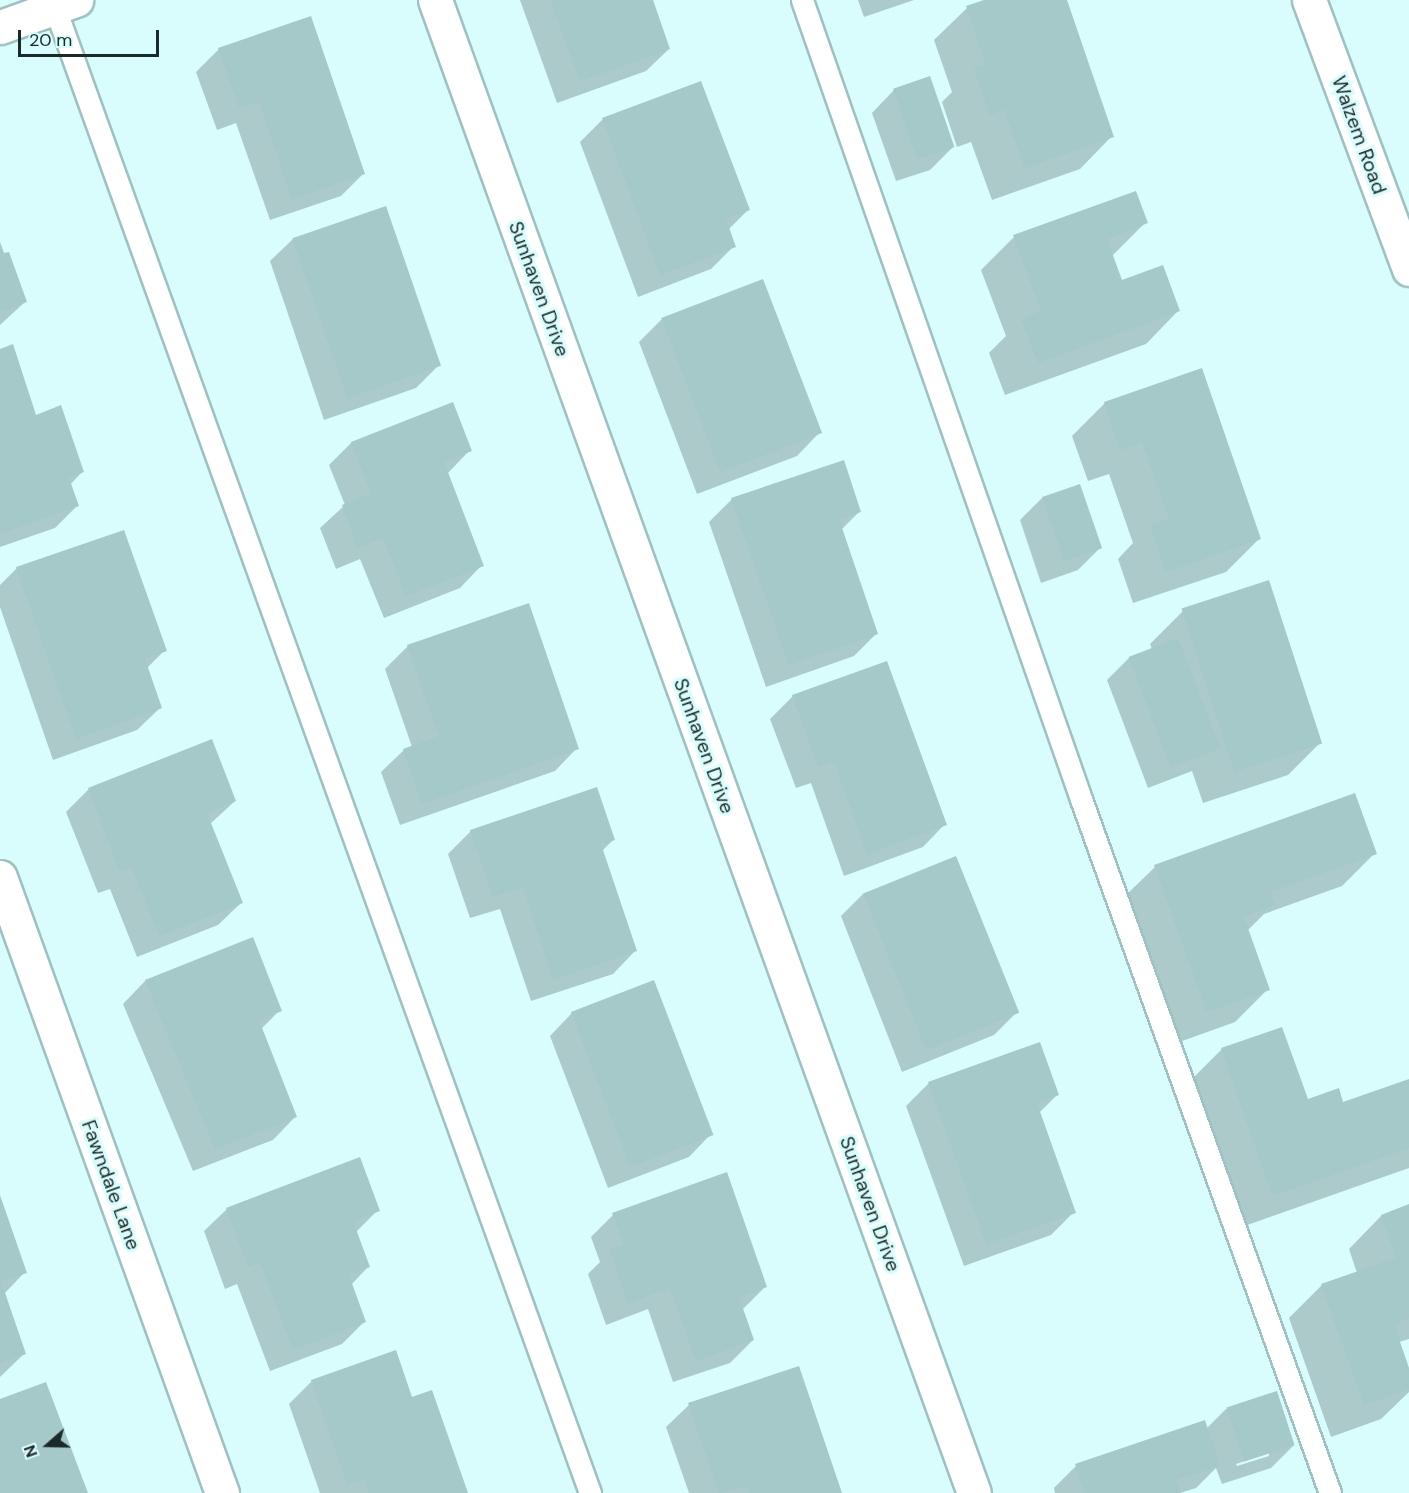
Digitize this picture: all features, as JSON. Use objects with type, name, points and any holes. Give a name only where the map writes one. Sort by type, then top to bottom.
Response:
[{"type":"street","name":"Sunhaven Drive","points":[[435,0],[974,1493]]},
{"type":"street","name":"Walzem Road","points":[[1309,0],[1409,269]]},
{"type":"street","points":[[0,27],[61,2]]},
{"type":"street","name":"Fawndale Lane","points":[[0,877],[222,1493]]},
{"type":"lane","points":[[802,0],[1081,799],[1330,1493]]},
{"type":"lane","points":[[61,2],[590,1493]]},
{"type":"building","points":[[550,0],[653,0],[670,49],[580,81]]},
{"type":"building","points":[[984,0],[1067,0],[1114,137],[1025,168],[1004,110],[990,115],[974,68],[986,64],[966,6]]},
{"type":"building","points":[[311,16],[365,174],[292,199],[259,102],[239,108],[218,48]]},
{"type":"building","points":[[930,76],[954,147],[918,160],[893,89]]},
{"type":"building","points":[[701,81],[750,210],[726,219],[736,247],[660,275],[602,118]]},
{"type":"building","points":[[1136,191],[1148,223],[1107,239],[1122,280],[1163,265],[1180,311],[1038,363],[1021,319],[1041,311],[1013,235]]},
{"type":"building","points":[[386,206],[441,366],[347,398],[292,238]]},
{"type":"building","points":[[0,242],[4,253],[9,252],[27,302],[0,312]]},
{"type":"building","points":[[763,279],[822,433],[720,472],[661,318]]},
{"type":"building","points":[[13,344],[36,415],[61,405],[84,472],[69,478],[79,506],[0,534],[0,349]]},
{"type":"building","points":[[1202,368],[1261,539],[1166,572],[1150,525],[1169,519],[1142,442],[1120,450],[1104,402]]},
{"type":"building","points":[[453,402],[472,451],[444,462],[484,566],[406,596],[383,538],[358,548],[342,505],[371,493],[351,442]]},
{"type":"building","points":[[844,460],[861,512],[839,519],[878,634],[789,665],[731,498]]},
{"type":"building","points":[[1080,484],[1102,548],[1064,561],[1042,497]]},
{"type":"building","points":[[124,530],[167,651],[145,659],[162,708],[76,739],[16,567]]},
{"type":"building","points":[[1269,580],[1322,744],[1235,772],[1182,608]]},
{"type":"building","points":[[529,603],[579,749],[422,804],[403,749],[439,736],[407,645]]},
{"type":"building","points":[[1178,638],[1220,748],[1171,767],[1129,657]]},
{"type":"building","points":[[887,661],[947,825],[867,854],[834,761],[818,767],[792,695]]},
{"type":"building","points":[[212,739],[236,801],[207,813],[243,903],[159,936],[132,868],[120,872],[88,788]]},
{"type":"building","points":[[597,787],[615,840],[601,844],[637,951],[553,980],[523,887],[493,897],[470,830]]},
{"type":"building","points":[[1355,793],[1377,854],[1270,892],[1275,905],[1244,917],[1270,990],[1207,1012],[1154,865]]},
{"type":"building","points":[[956,856],[1019,1013],[927,1050],[863,893]]},
{"type":"building","points":[[253,937],[282,1011],[259,1020],[297,1117],[215,1149],[145,980]]},
{"type":"building","points":[[654,980],[713,1135],[630,1167],[571,1012]]},
{"type":"building","points":[[1282,1027],[1308,1099],[1339,1088],[1343,1102],[1409,1079],[1409,1148],[1272,1196],[1221,1048]]},
{"type":"building","points":[[1040,1042],[1059,1095],[1037,1103],[1076,1213],[986,1244],[928,1082]]},
{"type":"building","points":[[360,1157],[380,1211],[353,1221],[370,1267],[349,1275],[366,1322],[293,1350],[260,1262],[248,1267],[226,1208]]},
{"type":"building","points":[[727,1172],[767,1287],[739,1297],[754,1340],[696,1361],[670,1288],[628,1303],[610,1250],[624,1245],[612,1213]]},
{"type":"building","points":[[0,1195],[27,1273],[1,1281],[26,1354],[0,1363]]},
{"type":"building","points":[[1409,1204],[1409,1318],[1394,1324],[1409,1368],[1409,1389],[1364,1405],[1321,1284],[1396,1258],[1381,1215]]},
{"type":"building","points":[[396,1350],[412,1397],[432,1390],[468,1493],[369,1493],[364,1479],[347,1484],[311,1380]]},
{"type":"building","points":[[799,1366],[842,1493],[750,1493],[747,1486],[719,1493],[688,1403]]},
{"type":"building","points":[[46,1382],[88,1493],[0,1493],[0,1399]]},
{"type":"building","points":[[1277,1391],[1295,1445],[1244,1462],[1227,1407]]},
{"type":"building","points":[[1205,1420],[1220,1466],[1176,1480],[1181,1493],[1085,1493],[1075,1464]]}]
